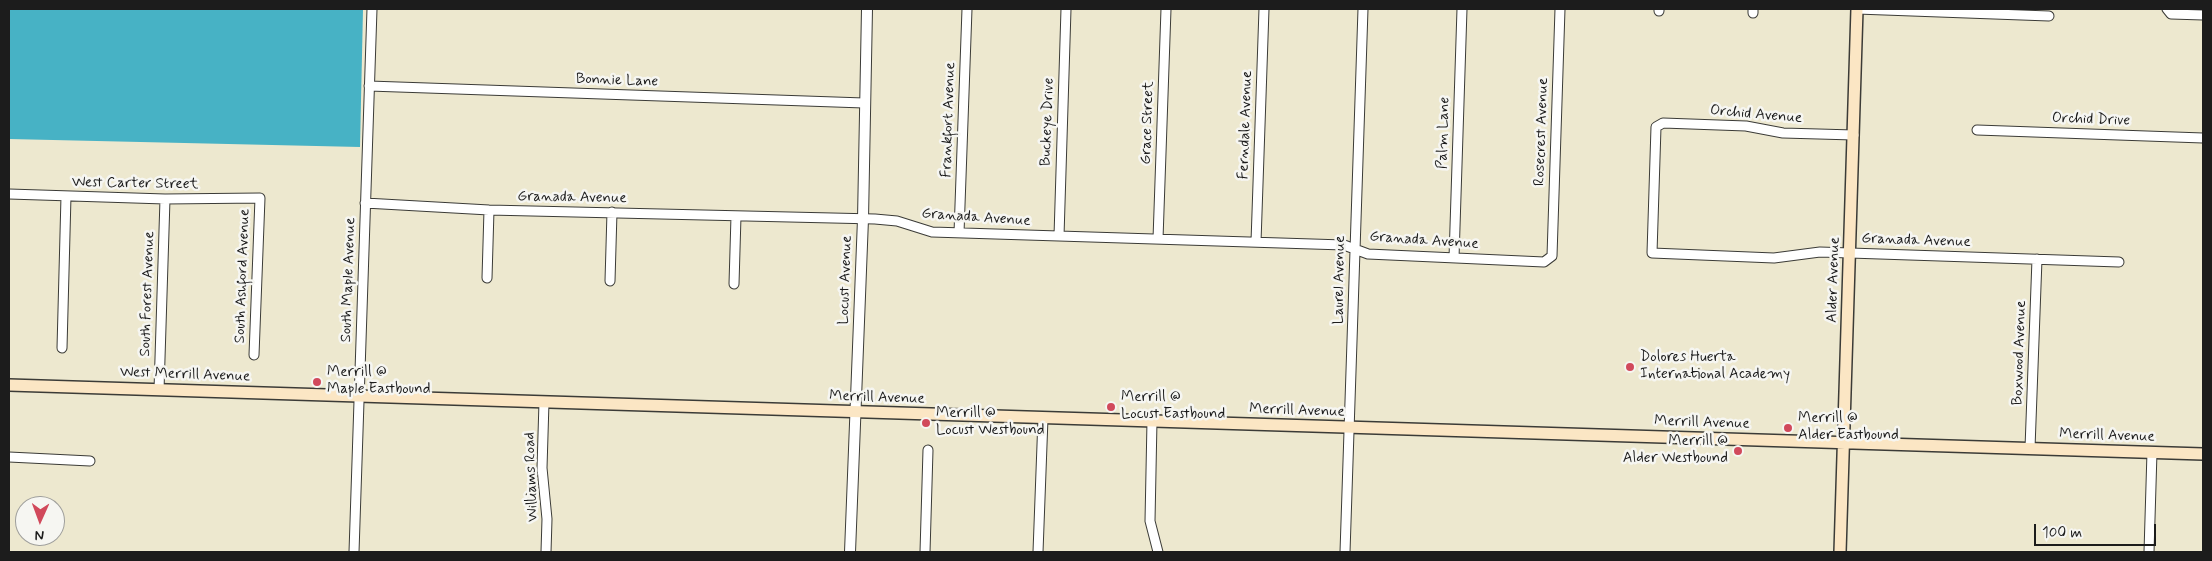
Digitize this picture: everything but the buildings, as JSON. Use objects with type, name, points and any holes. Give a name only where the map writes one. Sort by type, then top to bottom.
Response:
[{"type":"main road","name":"Alder Avenue","points":[[1840,552],[1857,9]]},
{"type":"main road","name":"West Merrill Avenue","points":[[9,385],[360,395]]},
{"type":"main road","name":"Merrill Avenue","points":[[360,395],[2203,454]]},
{"type":"street","name":"South Maple Avenue","points":[[354,552],[372,9]]},
{"type":"street","name":"Locust Avenue","points":[[850,552],[863,219],[867,9]]},
{"type":"street","name":"Frankfort Avenue","points":[[959,233],[967,9]]},
{"type":"street","name":"Buckeye Drive","points":[[1059,236],[1066,9]]},
{"type":"street","name":"Grace Street","points":[[1158,239],[1166,9]]},
{"type":"street","name":"Ferndale Avenue","points":[[1256,242],[1264,9]]},
{"type":"street","name":"Laurel Avenue","points":[[1345,552],[1354,248],[1364,9]]},
{"type":"street","name":"Palm Lane","points":[[1454,258],[1462,9]]},
{"type":"street","name":"Rosecrest Avenue","points":[[1552,256],[1560,9]]},
{"type":"street","points":[[1857,9],[2049,16]]},
{"type":"street","points":[[2167,9],[2171,14],[2203,15]]},
{"type":"street","name":"Bonnie Lane","points":[[370,86],[864,102]]},
{"type":"street","name":"Orchid Avenue","points":[[1652,253],[1656,127],[1663,123],[1746,126],[1783,132],[1854,135]]},
{"type":"street","name":"Orchid Drive","points":[[1977,130],[2203,138]]},
{"type":"street","name":"West Carter Street","points":[[9,194],[165,199],[260,198]]},
{"type":"street","points":[[62,348],[66,196]]},
{"type":"street","name":"South Ashford Avenue","points":[[254,354],[260,198]]},
{"type":"street","name":"South Forest Avenue","points":[[159,390],[165,199]]},
{"type":"street","name":"Granada Avenue","points":[[365,203],[489,210],[897,220],[932,232],[1344,245],[1368,254],[1544,262],[1552,256]]},
{"type":"street","points":[[487,278],[489,210]]},
{"type":"street","points":[[610,280],[612,212]]},
{"type":"street","points":[[734,284],[736,216]]},
{"type":"street","name":"Granada Avenue","points":[[1652,253],[1774,258],[1820,252],[2119,262]]},
{"type":"street","name":"Boxwood Avenue","points":[[2030,448],[2038,259]]},
{"type":"street","name":"Williams Road","points":[[544,402],[542,468],[547,519],[546,552]]},
{"type":"street","points":[[1038,552],[1043,418]]},
{"type":"street","points":[[1152,421],[1150,521],[1158,552]]},
{"type":"street","points":[[925,552],[928,450]]},
{"type":"street","points":[[2149,552],[2152,452]]},
{"type":"street","points":[[9,457],[90,461]]},
{"type":"water","points":[[9,9],[363,9],[360,147],[9,139]]},
{"type":"place","name":"Dolores Huerta International Academy","points":[[1630,367]]},
{"type":"place","name":"Merrill @ Maple Eastbound","points":[[317,382]]},
{"type":"place","name":"Merrill @ Locust Eastbound","points":[[1111,407]]},
{"type":"place","name":"Merrill @ Locust Westbound","points":[[926,423]]},
{"type":"place","name":"Merrill @ Alder Eastbound","points":[[1788,428]]},
{"type":"place","name":"Merrill @ Alder Westbound","points":[[1738,451]]}]
